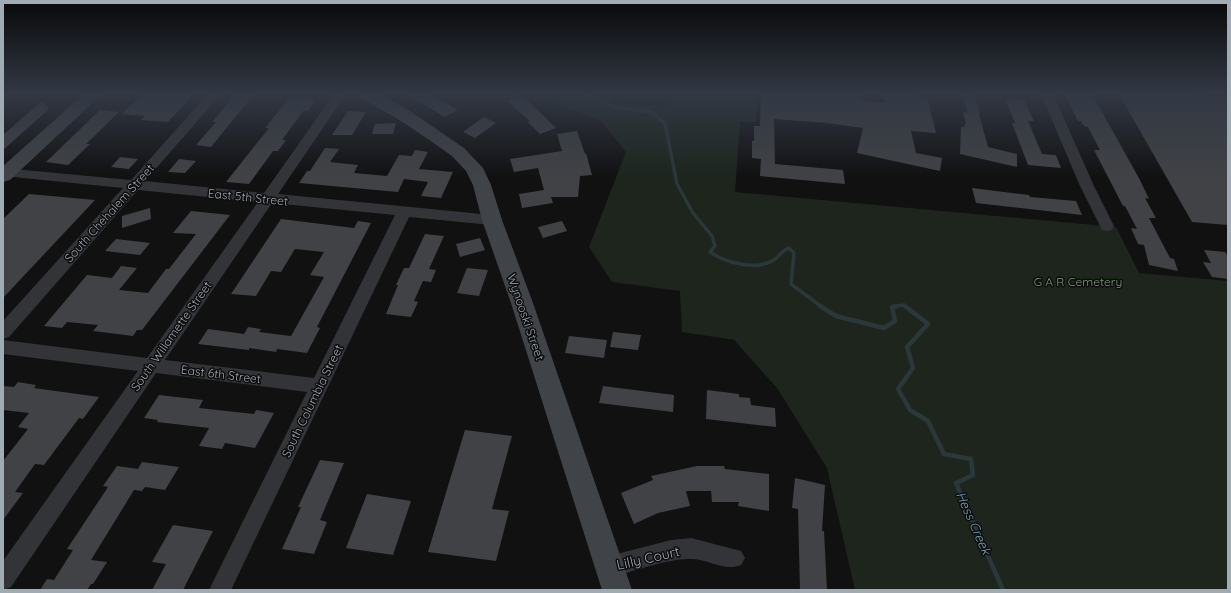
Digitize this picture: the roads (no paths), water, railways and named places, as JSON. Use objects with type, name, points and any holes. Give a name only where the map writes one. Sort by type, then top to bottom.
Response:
[{"type":"main road","points":[[4,174],[63,122]]},
{"type":"main road","name":"Wynooski Street","points":[[414,122],[458,152],[474,168],[482,185],[492,220],[522,303],[617,590]]},
{"type":"street","name":"South Chehalem Street","points":[[3,332],[190,122]]},
{"type":"street","name":"South Willamette Street","points":[[3,579],[321,122]]},
{"type":"street","points":[[1058,122],[1087,186],[1107,226]]},
{"type":"street","name":"East 5th Street","points":[[4,174],[134,185],[492,220]]},
{"type":"street","name":"South Columbia Street","points":[[220,590],[404,212]]},
{"type":"street","name":"East 6th Street","points":[[3,347],[319,386]]},
{"type":"street","name":"Lilly Court","points":[[609,567],[671,551],[691,548],[734,558]]},
{"type":"waterway","name":"Hess Creek","points":[[663,122],[665,123],[677,184],[693,213],[712,236],[715,246],[710,252],[733,262],[759,265],[774,260],[789,248],[794,253],[791,284],[822,307]]},
{"type":"waterway","name":"Hess Creek","points":[[892,307],[904,305],[907,307]]},
{"type":"waterway","name":"Hess Creek","points":[[820,306],[836,316],[884,328],[895,321],[892,307]]},
{"type":"waterway","name":"Hess Creek","points":[[892,307],[897,306]]},
{"type":"waterway","name":"Hess Creek","points":[[905,306],[928,324],[907,347],[913,368],[898,389],[910,410],[928,421],[944,454],[971,459],[973,475],[956,483],[1003,590]]},
{"type":"park label","name":"G A R Cemetery","points":[[1078,281]]}]
